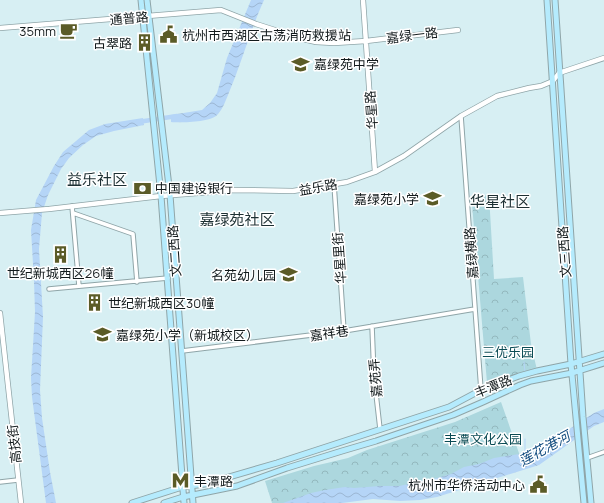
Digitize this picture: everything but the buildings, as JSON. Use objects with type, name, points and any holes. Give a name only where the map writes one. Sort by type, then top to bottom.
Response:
[{"type":"main road","name":"文二西路","points":[[141,0],[161,196],[184,503]]},
{"type":"main road","name":"文二西路","points":[[147,0],[170,195],[193,503]]},
{"type":"main road","name":"文三西路","points":[[547,0],[571,364],[584,503]]},
{"type":"main road","name":"文三西路","points":[[554,0],[583,417],[591,503]]},
{"type":"main road","name":"丰潭路","points":[[132,503],[182,487],[205,484],[245,473],[449,407],[481,390],[519,376],[571,364],[604,354]]},
{"type":"main road","name":"丰潭路","points":[[164,503],[183,497],[237,486],[287,468],[376,441],[447,417],[520,384],[572,373],[604,363]]},
{"type":"street","name":"华星路","points":[[363,0],[375,172]]},
{"type":"street","name":"通普路","points":[[0,28],[220,10],[256,24]]},
{"type":"street","name":"嘉绿一路","points":[[256,24],[303,39],[316,42],[334,43],[366,41],[458,30]]},
{"type":"street","points":[[553,81],[559,73],[604,58]]},
{"type":"street","name":"益乐路","points":[[0,213],[170,195],[235,190],[293,191],[347,182],[375,172],[404,156],[461,116],[498,96],[541,86],[553,81]]},
{"type":"street","name":"嘉绿横路","points":[[461,116],[481,390]]},
{"type":"street","name":"华星里街","points":[[334,184],[344,331]]},
{"type":"street","points":[[72,206],[79,286]]},
{"type":"street","points":[[73,212],[133,234],[137,282]]},
{"type":"street","points":[[49,289],[168,278]]},
{"type":"street","name":"嘉祥巷","points":[[182,351],[344,331],[475,308]]},
{"type":"street","name":"高技街","points":[[0,313],[21,503]]},
{"type":"street","name":"嘉苑弄","points":[[372,326],[374,376],[380,429]]},
{"type":"street","points":[[587,458],[604,452]]},
{"type":"street","points":[[0,482],[18,480]]},
{"type":"green space","name":"三优乐园","points":[[489,195],[494,279],[523,277],[531,344],[537,370],[487,383],[472,204],[479,197]]},
{"type":"green space","name":"丰潭文化公园","points":[[501,402],[520,456],[432,484],[302,503],[272,503],[265,481],[314,466],[348,458],[367,450],[455,422]]},
{"type":"water","points":[[251,0],[264,0],[233,83],[220,112],[216,116],[207,120],[171,122],[171,115],[202,110],[210,103],[217,93],[227,58]]},
{"type":"water","points":[[143,118],[144,125],[96,136],[83,145],[69,158],[61,169],[48,195],[42,213],[39,249],[43,317],[40,390],[42,418],[56,503],[46,503],[32,397],[31,378],[35,312],[31,230],[36,200],[63,152],[89,130],[105,124]]},
{"type":"water","name":"莲花港河","points":[[604,409],[604,422],[594,426],[539,465],[437,497],[400,501],[373,499],[342,503],[283,503],[311,493],[345,487],[399,486],[451,474],[464,467],[479,464],[494,458],[533,452],[594,413]]},
{"type":"waterway","points":[[138,122],[177,116]]},
{"type":"waterway","points":[[524,362],[525,372]]},
{"type":"waterway","name":"莲花港河","points":[[525,439],[525,452]]},
{"type":"place","name":"35mm","points":[[69,31]]},
{"type":"place","name":"杭州市西湖区古荡消防救援站","points":[[169,35]]},
{"type":"place","name":"古翠路","points":[[145,43]]},
{"type":"place","name":"嘉绿苑中学","points":[[301,64]]},
{"type":"place","name":"中国建设银行","points":[[142,188]]},
{"type":"place","name":"嘉绿苑小学","points":[[432,199]]},
{"type":"place","name":"世纪新城西区26幢","points":[[60,254]]},
{"type":"place","name":"名苑幼儿园","points":[[289,275]]},
{"type":"place","name":"世纪新城西区30幢","points":[[95,303]]},
{"type":"place","name":"嘉绿苑小学（新城校区）","points":[[103,335]]},
{"type":"place","name":"丰潭路","points":[[181,481]]},
{"type":"place","name":"杭州市华侨活动中心","points":[[538,485]]},
{"type":"district","name":"益乐社区","points":[[97,179]]},
{"type":"district","name":"华星社区","points":[[500,201]]},
{"type":"district","name":"嘉绿苑社区","points":[[237,219]]}]
